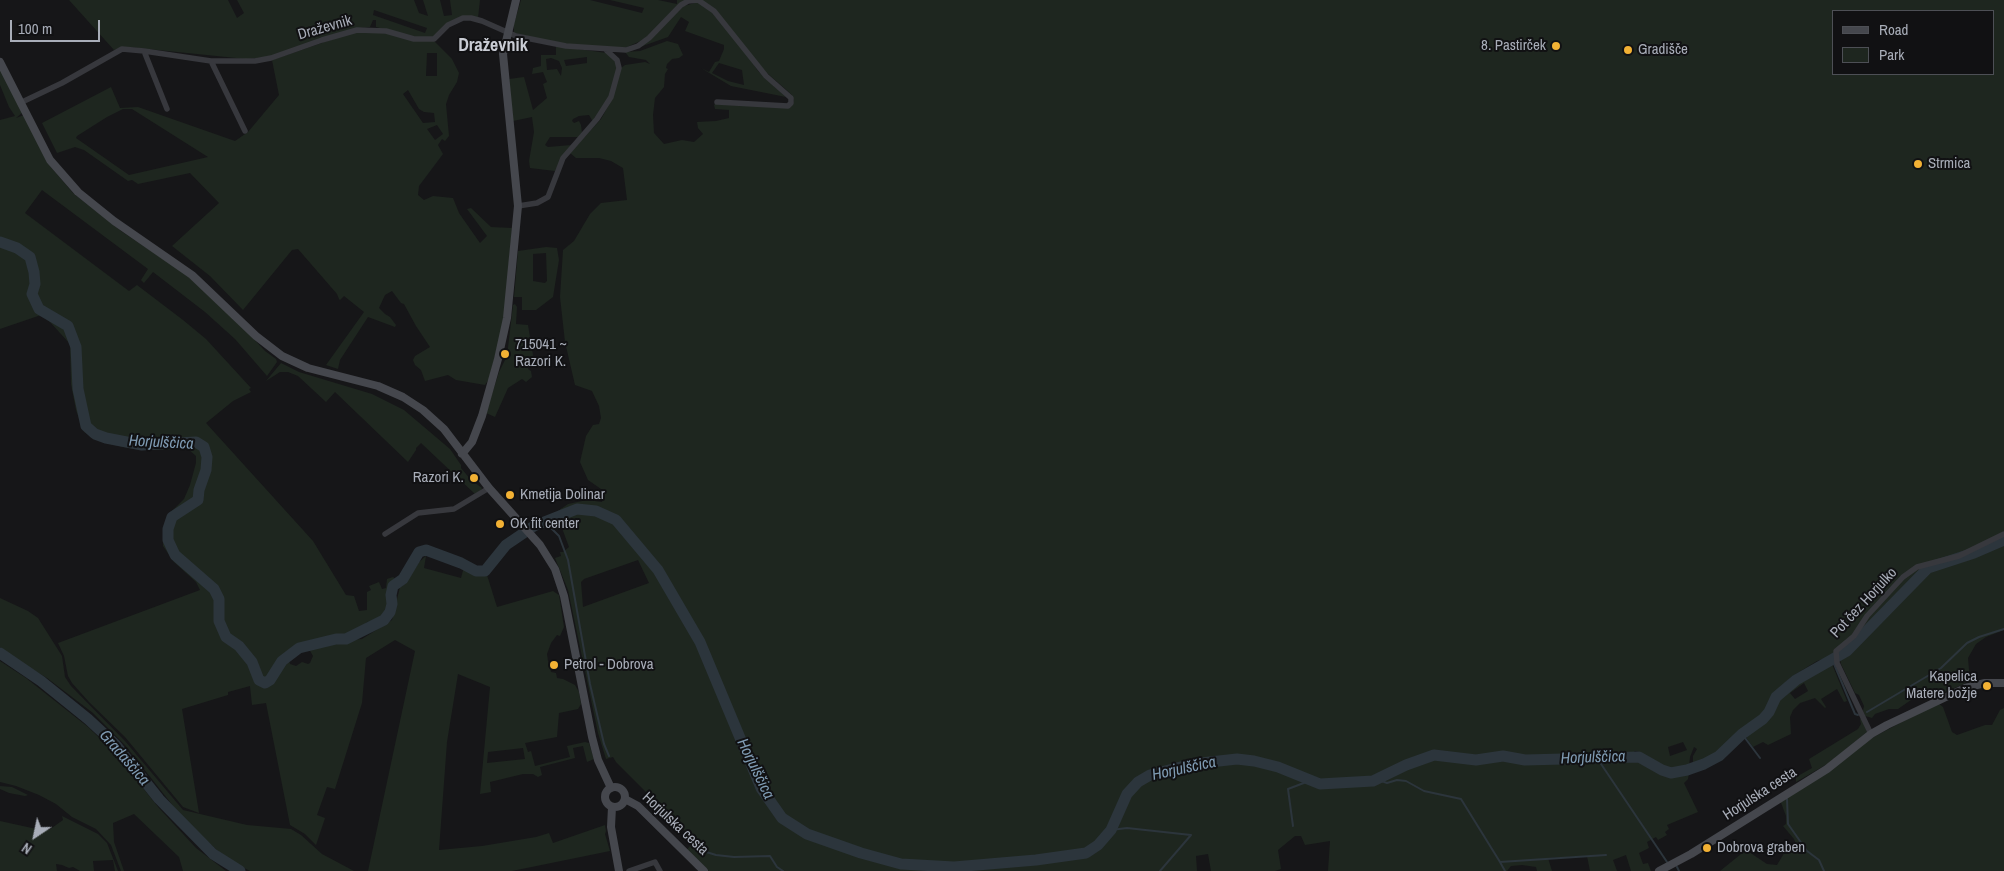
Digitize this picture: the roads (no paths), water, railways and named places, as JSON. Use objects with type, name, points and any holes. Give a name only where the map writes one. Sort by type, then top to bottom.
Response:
[{"type":"street","points":[[462,454],[475,436],[507,318],[518,206],[502,54],[516,0]]},
{"type":"street","name":"Draževnik","points":[[20,103],[75,76],[114,52],[128,49],[211,61],[255,61],[271,58],[322,40],[363,30],[386,31],[422,40],[434,39],[448,25],[463,18],[482,21],[507,33],[566,46],[626,50],[638,46],[655,32],[681,5],[688,1],[698,0],[714,11],[766,76],[791,98],[791,103],[788,106],[717,102]]},
{"type":"street","points":[[518,206],[536,203],[548,196],[563,158],[598,119],[611,97],[619,68],[617,60],[606,50]]},
{"type":"street","points":[[144,51],[167,109]]},
{"type":"street","points":[[211,61],[245,131]]},
{"type":"street","points":[[0,62],[50,160],[78,192],[114,221],[192,275],[268,347],[282,356],[301,365],[378,386],[403,397],[435,420],[489,488],[533,537],[547,556],[561,585],[592,736],[598,760],[611,788]]},
{"type":"street","points":[[385,534],[418,513],[454,509],[489,488]]},
{"type":"street","name":"Pot čez Horjulko","points":[[1871,734],[1837,662],[1836,651],[1854,636],[1867,616],[1903,577],[1917,567],[1958,556],[2004,534]]},
{"type":"street","name":"Horjulska cesta","points":[[1659,871],[1691,854],[1827,768],[1871,734],[1965,688],[1985,683],[2004,683]]},
{"type":"street","points":[[611,788],[621,789],[625,799],[619,807],[612,807],[606,803],[605,796],[611,788]]},
{"type":"street","name":"Horjulska cesta","points":[[625,799],[638,806],[704,871]]},
{"type":"street","points":[[612,807],[610,826],[619,871]]},
{"type":"street","points":[[629,871],[655,862],[660,871]]},
{"type":"waterway","name":"Horjulščica","points":[[0,242],[17,248],[30,257],[35,284],[32,294],[39,309],[68,326],[76,347],[78,389],[86,426],[95,434],[106,438],[142,445],[196,442],[204,447],[207,457],[206,470],[199,490],[198,500],[172,517],[168,529],[168,540],[175,555],[214,589],[219,599],[219,621],[226,637],[239,646],[252,662],[259,680],[265,683],[270,680],[282,661],[299,648],[336,639],[346,639],[384,620],[390,612],[393,586],[403,579],[419,552],[426,550],[461,563],[476,571],[485,571],[506,545],[534,526],[577,509],[596,511],[616,520],[658,570],[700,642],[761,788],[782,818],[807,834],[861,853],[901,864],[954,867],[1036,860],[1086,853],[1098,845],[1111,830],[1127,794],[1138,782],[1150,775],[1192,764],[1237,759],[1254,761],[1278,767],[1320,784],[1373,781],[1406,765],[1434,755],[1476,760],[1503,756],[1525,760],[1639,757],[1671,773],[1687,770],[1719,756],[1742,734],[1763,719],[1769,712],[1776,697],[1796,680],[1847,651],[1928,568],[1974,553],[2004,540]]},
{"type":"waterway","points":[[543,523],[559,536],[568,560],[590,684],[604,744],[609,756]]},
{"type":"waterway","points":[[1867,712],[1941,668],[1967,643],[2004,629]]},
{"type":"waterway","name":"Gradaščica","points":[[0,653],[41,681],[88,719],[115,744],[159,799],[213,854],[240,871]]},
{"type":"waterway","points":[[1832,659],[1855,714],[1858,715]]},
{"type":"waterway","points":[[1742,734],[1760,758]]},
{"type":"waterway","points":[[1597,758],[1667,862]]},
{"type":"waterway","points":[[1376,779],[1387,783],[1397,780],[1406,781],[1424,791],[1461,799],[1500,862],[1606,855]]},
{"type":"waterway","points":[[1293,826],[1288,789],[1309,781]]},
{"type":"waterway","points":[[1787,799],[1788,824],[1807,851],[1819,860],[1824,871]]},
{"type":"waterway","points":[[1111,830],[1127,828],[1191,835],[1160,871]]},
{"type":"waterway","points":[[693,845],[703,851],[716,855],[734,857],[770,856],[777,867],[783,871]]},
{"type":"waterway","points":[[1500,862],[1505,871]]},
{"type":"waterway","points":[[1677,867],[1679,871]]},
{"type":"place","name":"8. Pastirček","points":[[1556,46]]},
{"type":"place","name":"Gradišče","points":[[1628,50]]},
{"type":"place","name":"Strmica","points":[[1918,164]]},
{"type":"place","name":"715041 ~ Razori K.","points":[[505,354]]},
{"type":"place","name":"Razori K.","points":[[474,478]]},
{"type":"place","name":"Kmetija Dolinar","points":[[510,495]]},
{"type":"place","name":"OK fit center","points":[[500,524]]},
{"type":"place","name":"Petrol - Dobrova","points":[[554,665]]},
{"type":"place","name":"Kapelica Matere božje","points":[[1987,686]]},
{"type":"place","name":"Dobrova graben","points":[[1707,848]]},
{"type":"district","name":"Draževnik","points":[[493,46]]}]
